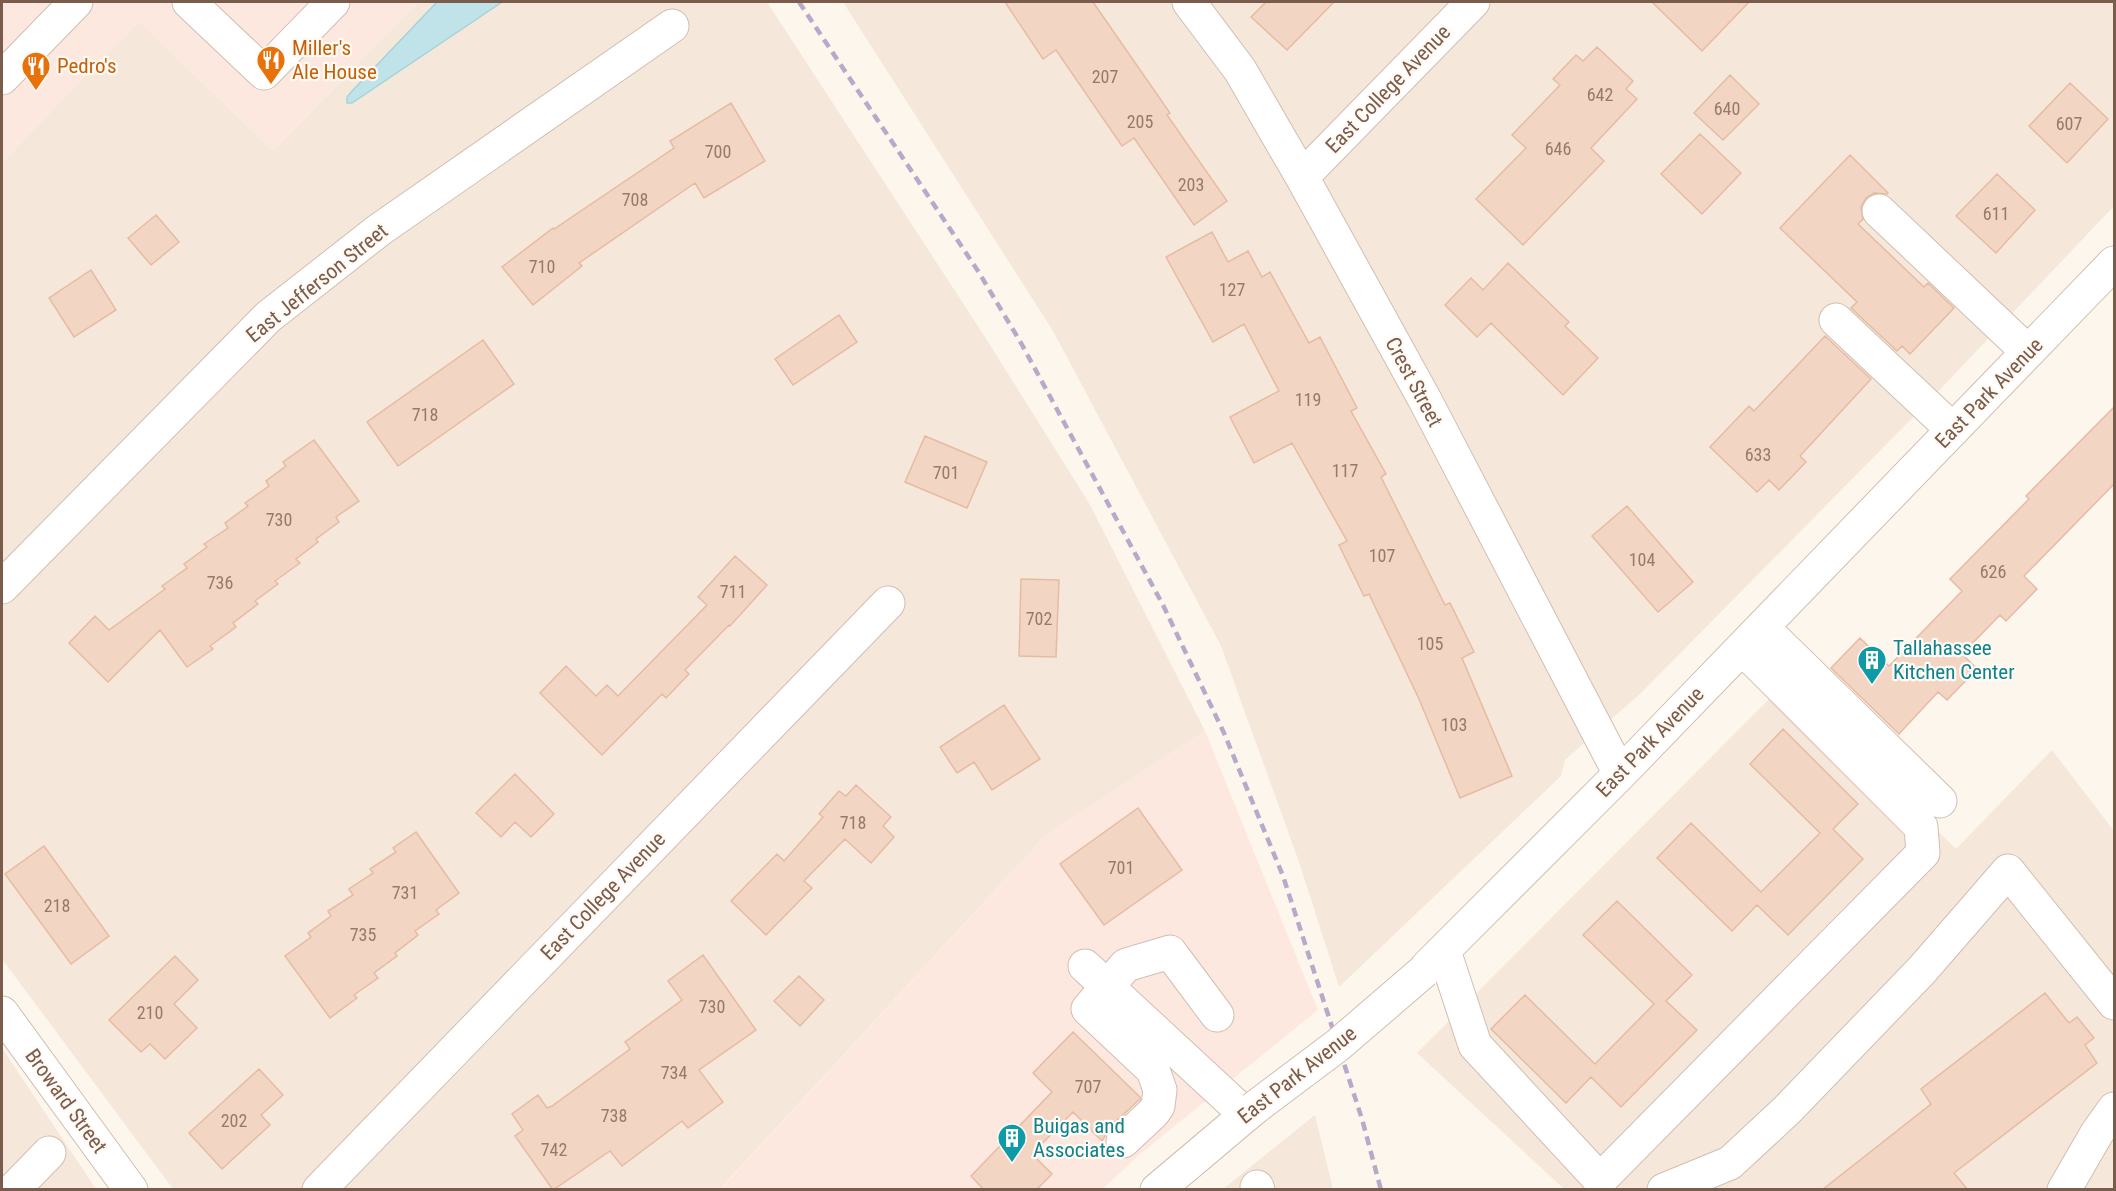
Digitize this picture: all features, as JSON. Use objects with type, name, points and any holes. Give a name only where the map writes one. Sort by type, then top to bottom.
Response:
[{"type":"street","points":[[2,78],[76,2]]},
{"type":"street","points":[[189,2],[264,73],[333,2]]},
{"type":"street","name":"Crest Street","points":[[1190,2],[1240,70],[1302,177],[1430,411],[1620,774]]},
{"type":"street","name":"East College Avenue","points":[[1302,177],[1473,2]]},
{"type":"street","name":"East Jefferson Street","points":[[2,587],[268,317],[379,230],[672,26]]},
{"type":"street","points":[[1879,212],[2028,352]]},
{"type":"street","name":"East Park Avenue","points":[[1156,1190],[1250,1112],[1338,1045],[1434,961],[1620,774],[2115,263]]},
{"type":"street","points":[[1836,320],[1953,430]]},
{"type":"street","name":"East College Avenue","points":[[319,1190],[888,603]]},
{"type":"street","points":[[1752,638],[1940,801]]},
{"type":"street","points":[[1434,961],[1475,1045],[1600,1180],[1923,854],[1921,827],[1752,638]]},
{"type":"street","points":[[1664,1190],[1730,1163],[1738,1156],[1787,1110],[1922,970],[2007,871],[2115,1004]]},
{"type":"street","points":[[1096,976],[1170,952],[1216,1015]]},
{"type":"street","points":[[1096,976],[1250,1112]]},
{"type":"street","points":[[1096,976],[1088,1009],[1154,1070],[1160,1090],[1158,1106],[1123,1141]]},
{"type":"street","name":"Broward Street","points":[[2,1013],[131,1190]]},
{"type":"street","points":[[2064,1190],[2097,1133],[2115,1109]]},
{"type":"street","points":[[13,1190],[49,1153]]},
{"type":"shaded area","name":"Miller's Ale House","points":[[2,2],[418,2],[273,151],[139,21],[2,163]]},
{"type":"shaded area","points":[[418,2],[767,2],[985,337],[1089,503],[1205,731],[1045,836],[720,1189],[173,1189],[2,959],[2,160],[139,21],[273,151]]},
{"type":"shaded area","points":[[843,2],[2114,2],[2114,206],[1931,399],[1643,691],[1565,760],[1561,776],[1339,987],[1299,862],[1221,646],[1053,331]]},
{"type":"shaded area","points":[[1786,682],[1956,849],[2052,750],[2114,831],[2114,1189],[1564,1189],[1417,1053]]},
{"type":"shaded area","points":[[1205,731],[1318,1010],[1140,1154],[1103,1189],[720,1190],[1045,836]]},
{"type":"shaded area","points":[[2,1048],[96,1189],[2,1189]]},
{"type":"shaded area","points":[[1315,1115],[1333,1189],[1222,1190],[1223,1189]]},
{"type":"water","points":[[437,2],[502,2],[352,103],[347,103],[347,97],[353,90]]},
{"type":"building","points":[[1005,2],[1093,2],[1170,113],[1167,115],[1227,201],[1194,225],[1134,138],[1122,146],[1056,50],[1043,59]]},
{"type":"building","points":[[1266,2],[1334,2],[1287,50],[1251,17]]},
{"type":"building","points":[[1652,2],[1749,2],[1702,51]]},
{"type":"building","points":[[1597,47],[1633,81],[1626,89],[1637,99],[1591,148],[1604,161],[1523,245],[1476,199],[1526,148],[1512,135],[1560,85],[1553,79],[1576,55],[1583,61]]},
{"type":"building","points":[[1730,75],[1759,104],[1723,140],[1694,113]]},
{"type":"building","points":[[2070,83],[2108,119],[2067,163],[2029,126]]},
{"type":"building","points":[[731,103],[765,161],[704,198],[695,183],[579,263],[582,266],[533,305],[502,267],[553,228],[674,148],[670,141]]},
{"type":"building","points":[[1700,134],[1741,173],[1702,214],[1661,174]]},
{"type":"building","points":[[1850,155],[1888,193],[1874,193],[1866,198],[1861,207],[1863,219],[1858,224],[1924,287],[1928,283],[1954,308],[1910,354],[1902,346],[1897,351],[1851,308],[1857,302],[1780,228]]},
{"type":"building","points":[[1997,174],[2035,210],[1996,253],[1956,216]]},
{"type":"building","points":[[156,215],[179,242],[151,265],[128,238]]},
{"type":"building","points":[[1212,232],[1228,262],[1248,251],[1262,277],[1270,272],[1309,343],[1320,337],[1357,408],[1351,411],[1386,474],[1381,477],[1445,605],[1450,603],[1474,652],[1462,658],[1512,776],[1460,798],[1419,699],[1369,594],[1364,596],[1339,545],[1347,541],[1292,443],[1254,463],[1230,417],[1279,391],[1244,324],[1213,342],[1166,257]]},
{"type":"building","points":[[1508,263],[1569,322],[1565,326],[1598,358],[1563,395],[1491,323],[1477,337],[1445,305],[1471,278],[1483,290]]},
{"type":"building","points":[[91,270],[116,310],[74,337],[49,298]]},
{"type":"building","points":[[839,315],[857,342],[793,385],[775,359]]},
{"type":"building","points":[[1825,336],[1871,379],[1800,456],[1806,462],[1779,490],[1769,480],[1757,492],[1710,447],[1749,406],[1754,411]]},
{"type":"building","points":[[483,340],[514,384],[398,466],[367,422]]},
{"type":"building","points":[[2115,406],[2115,483],[2024,576],[2037,589],[2006,621],[2000,615],[1962,654],[1977,669],[1947,700],[1938,692],[1899,734],[1831,668],[1860,638],[1889,666],[1962,591],[1950,579],[2029,499],[2026,496]]},
{"type":"building","points":[[925,436],[987,462],[967,508],[905,482]]},
{"type":"building","points":[[314,440],[359,501],[336,517],[339,522],[316,539],[318,542],[296,559],[300,563],[275,581],[278,584],[255,601],[258,604],[233,623],[236,627],[210,646],[213,649],[187,667],[160,630],[108,682],[69,643],[95,616],[109,630],[165,589],[162,586],[187,568],[184,564],[207,547],[204,544],[228,528],[225,523],[248,506],[245,503],[269,486],[266,481],[286,466],[283,462]]},
{"type":"building","points":[[1627,506],[1693,582],[1658,612],[1592,536]]},
{"type":"building","points":[[735,556],[767,585],[730,626],[685,670],[689,674],[666,698],[662,694],[602,755],[540,693],[566,666],[596,696],[607,685],[618,696],[707,605],[698,597]]},
{"type":"building","points":[[1021,579],[1059,580],[1056,657],[1019,656]]},
{"type":"building","points":[[1004,705],[1040,759],[992,790],[974,762],[957,773],[940,747]]},
{"type":"building","points":[[1783,729],[1858,804],[1833,829],[1863,859],[1788,935],[1757,905],[1732,931],[1657,858],[1691,823],[1761,892],[1820,833],[1750,764]]},
{"type":"building","points":[[515,774],[554,814],[531,837],[515,822],[501,837],[476,813]]},
{"type":"building","points":[[856,785],[891,817],[883,826],[894,837],[871,863],[845,839],[804,881],[812,888],[766,935],[731,901],[777,854],[784,861],[823,817],[819,814],[839,791],[846,796]]},
{"type":"building","points":[[1138,808],[1182,870],[1104,925],[1060,864]]},
{"type":"building","points":[[416,832],[459,893],[436,910],[439,914],[415,931],[418,935],[395,953],[397,956],[374,973],[378,978],[354,995],[357,998],[330,1018],[285,956],[311,937],[308,933],[331,916],[328,911],[353,895],[349,889],[373,873],[370,869],[396,852],[393,848]]},
{"type":"building","points":[[44,846],[109,936],[71,964],[5,874]]},
{"type":"building","points":[[1617,901],[1692,975],[1666,1001],[1697,1030],[1621,1107],[1591,1077],[1566,1103],[1491,1029],[1525,995],[1595,1064],[1654,1004],[1583,935]]},
{"type":"building","points":[[703,955],[756,1030],[699,1070],[723,1102],[688,1128],[682,1121],[622,1166],[610,1151],[553,1190],[515,1136],[523,1130],[512,1114],[538,1095],[547,1108],[552,1106],[630,1049],[625,1042],[682,1000],[668,981]]},
{"type":"building","points":[[175,956],[198,980],[174,1004],[197,1028],[165,1059],[150,1044],[141,1052],[109,1020]]},
{"type":"building","points":[[799,976],[824,1000],[800,1026],[774,1001]]},
{"type":"building","points":[[2045,993],[2069,1023],[2077,1017],[2094,1038],[2085,1045],[2097,1063],[1954,1173],[1968,1190],[1822,1190],[1931,1104],[1921,1089]]},
{"type":"building","points":[[1073,1032],[1140,1099],[1110,1127],[1102,1141],[1073,1112],[1032,1154],[1052,1174],[1036,1190],[984,1190],[971,1176],[1052,1092],[1033,1073]]},
{"type":"building","points":[[259,1069],[283,1095],[261,1115],[270,1125],[222,1169],[189,1133]]},
{"type":"railway","points":[[799,2],[978,271],[1021,343],[1163,605],[1224,733],[1283,876],[1362,1119],[1381,1190]]},
{"type":"place","name":"Miller's Ale House","points":[[271,86]]},
{"type":"place","name":"Pedro's","points":[[36,92]]},
{"type":"place","name":"Tallahassee Kitchen Center","points":[[1872,686]]},
{"type":"place","name":"Buigas and Associates","points":[[1012,1164]]}]
